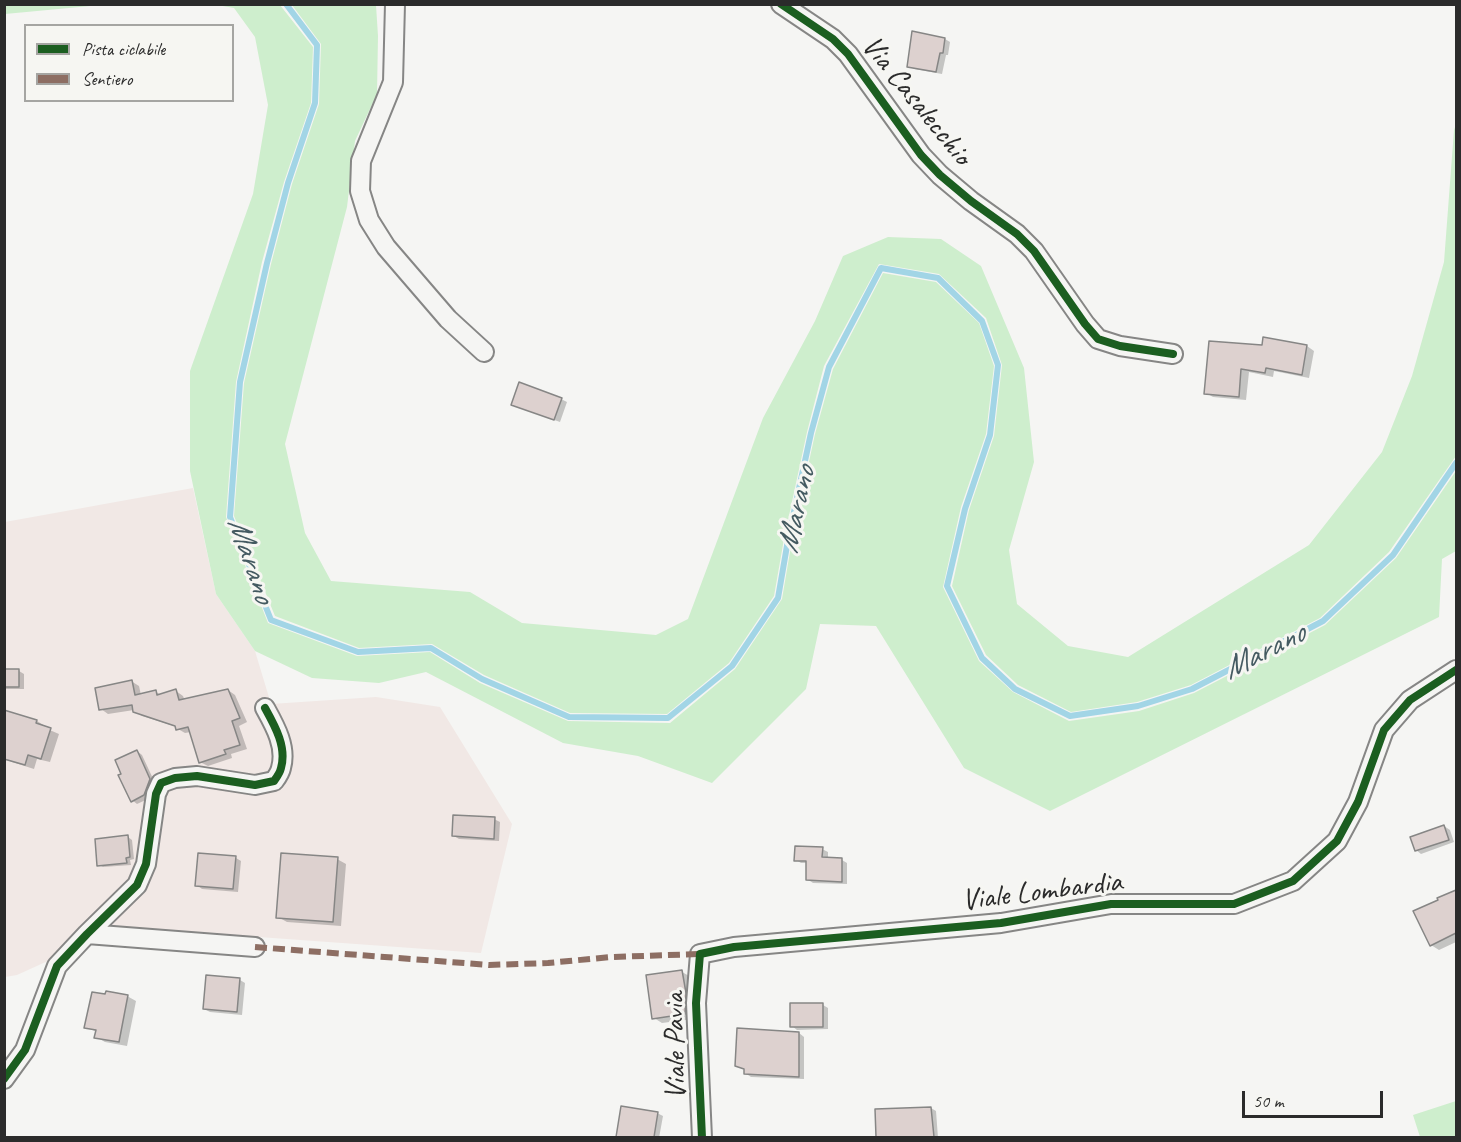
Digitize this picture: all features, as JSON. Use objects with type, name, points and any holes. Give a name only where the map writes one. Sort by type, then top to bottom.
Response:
[{"type":"street","points":[[395,4],[393,82],[361,161],[360,191],[369,220],[386,247],[448,319],[484,352]]},
{"type":"street","name":"Via Casalecchio","points":[[781,4],[833,39],[848,54],[921,155],[940,175],[1017,234],[1034,251],[1098,339],[1120,346],[1173,354]]},
{"type":"street","name":"Viale Lombardia","points":[[700,954],[734,947],[1001,923],[1111,904],[1234,904],[1293,881],[1337,841],[1358,802],[1384,730],[1410,700],[1456,670]]},
{"type":"street","points":[[4,1079],[25,1050],[57,966],[137,885],[146,864],[156,794],[161,783],[175,778],[197,776],[255,785],[274,781],[281,770],[283,750],[265,708]]},
{"type":"street","points":[[87,934],[255,947]]},
{"type":"street","name":"Viale Pavia","points":[[700,954],[696,1003],[702,1137]]},
{"type":"shaded area","points":[[193,488],[216,594],[255,651],[271,704],[258,712],[267,728],[274,751],[273,767],[269,773],[255,776],[198,768],[174,770],[154,776],[148,791],[138,861],[129,880],[50,960],[17,975],[5,977],[5,522]]},
{"type":"shaded area","points":[[376,697],[440,707],[512,824],[481,953],[106,926],[143,889],[153,866],[166,789],[177,785],[197,784],[255,792],[278,787],[288,772],[290,749],[281,722],[271,704]]},
{"type":"green space","points":[[5,4],[101,4],[101,5],[5,14]]},
{"type":"green space","points":[[217,5],[280,5],[313,47],[311,103],[284,182],[262,262],[236,382],[226,517],[268,623],[357,656],[430,652],[480,683],[568,721],[670,723],[735,669],[782,599],[815,434],[833,369],[883,273],[936,282],[979,323],[994,366],[986,434],[961,507],[943,587],[979,661],[1013,692],[1069,721],[1139,711],[1194,693],[1325,625],[1396,558],[1456,471],[1456,551],[1442,559],[1439,617],[1050,811],[964,768],[876,626],[820,624],[806,689],[712,783],[638,756],[563,743],[426,672],[379,683],[312,678],[255,651],[216,594],[190,471],[190,371],[253,194],[268,105],[255,37],[234,8]]},
{"type":"green space","points":[[292,5],[376,5],[377,94],[355,141],[347,207],[285,444],[305,533],[331,581],[470,592],[522,623],[656,635],[688,619],[763,418],[815,321],[843,256],[888,237],[941,239],[981,266],[1024,368],[1034,462],[1009,550],[1017,604],[1068,646],[1128,657],[1309,545],[1382,452],[1412,376],[1444,262],[1456,124],[1456,456],[1389,552],[1320,618],[1191,685],[1137,702],[1071,712],[1018,685],[986,655],[952,586],[969,510],[994,436],[1002,365],[986,318],[939,274],[879,264],[824,366],[807,432],[774,596],[729,663],[667,714],[570,713],[484,675],[432,644],[359,648],[275,616],[234,516],[244,383],[292,184],[319,104],[321,44]]},
{"type":"green space","points":[[1456,1101],[1456,1137],[1420,1137],[1413,1115]]},
{"type":"building","points":[[912,31],[945,38],[943,53],[940,53],[936,72],[907,67]]},
{"type":"building","points":[[1263,337],[1307,345],[1302,375],[1266,368],[1265,373],[1241,369],[1239,397],[1204,394],[1209,341],[1262,345]]},
{"type":"building","points":[[519,382],[562,398],[554,420],[511,405]]},
{"type":"building","points":[[4,669],[19,669],[19,687],[4,687]]},
{"type":"building","points":[[132,680],[135,695],[156,690],[157,695],[176,689],[179,700],[228,689],[240,718],[232,721],[240,745],[224,750],[226,754],[199,763],[188,727],[176,730],[175,726],[133,712],[132,705],[99,710],[95,688]]},
{"type":"building","points":[[4,710],[37,720],[36,723],[51,728],[41,759],[28,755],[25,765],[4,759]]},
{"type":"building","points":[[137,750],[150,779],[144,795],[131,802],[118,775],[121,774],[115,760]]},
{"type":"building","points":[[453,815],[495,817],[494,839],[452,836]]},
{"type":"building","points":[[1444,825],[1449,840],[1415,851],[1410,837]]},
{"type":"building","points":[[128,835],[130,857],[126,858],[127,863],[97,866],[95,839]]},
{"type":"building","points":[[795,846],[823,847],[822,857],[842,858],[842,882],[806,880],[806,861],[794,861]]},
{"type":"building","points":[[198,853],[236,856],[233,889],[195,886]]},
{"type":"building","points":[[281,853],[338,857],[333,922],[276,918]]},
{"type":"building","points":[[1456,890],[1456,933],[1430,946],[1413,911]]},
{"type":"building","points":[[682,970],[686,993],[685,1014],[652,1019],[646,975]]},
{"type":"building","points":[[206,975],[240,978],[237,1012],[203,1009]]},
{"type":"building","points":[[106,991],[128,995],[119,1042],[94,1038],[96,1030],[84,1028],[92,992],[105,994]]},
{"type":"building","points":[[790,1003],[823,1003],[823,1027],[790,1027]]},
{"type":"building","points":[[737,1028],[799,1032],[799,1077],[744,1074],[744,1069],[735,1066]]},
{"type":"building","points":[[621,1106],[658,1112],[654,1137],[616,1137]]},
{"type":"building","points":[[931,1107],[934,1137],[876,1137],[875,1109]]},
{"type":"waterway","name":"Marano","points":[[286,4],[317,45],[315,103],[288,183],[240,382],[230,517],[271,620],[358,652],[431,648],[482,679],[569,717],[668,718],[732,666],[778,598],[811,433],[829,367],[881,268],[938,278],[982,321],[998,365],[990,435],[965,509],[947,586],[982,658],[1015,689],[1070,716],[1138,706],[1192,689],[1323,621],[1393,555],[1456,463]]},
{"type":"marked path","points":[[255,947],[489,965],[700,954]]},
{"type":"cycle path","points":[[781,4],[833,39],[848,54],[921,155],[940,175],[1017,234],[1034,251],[1098,339],[1120,346],[1173,354]]},
{"type":"cycle path","points":[[702,1138],[696,1003],[700,954],[734,947],[1001,923],[1111,904],[1234,904],[1293,881],[1337,841],[1358,802],[1384,730],[1410,700],[1456,670]]},
{"type":"cycle path","points":[[4,1079],[25,1050],[57,966],[137,885],[146,864],[156,794],[161,783],[175,778],[197,776],[255,785],[274,781],[281,770],[282,752],[276,729],[265,708]]}]
